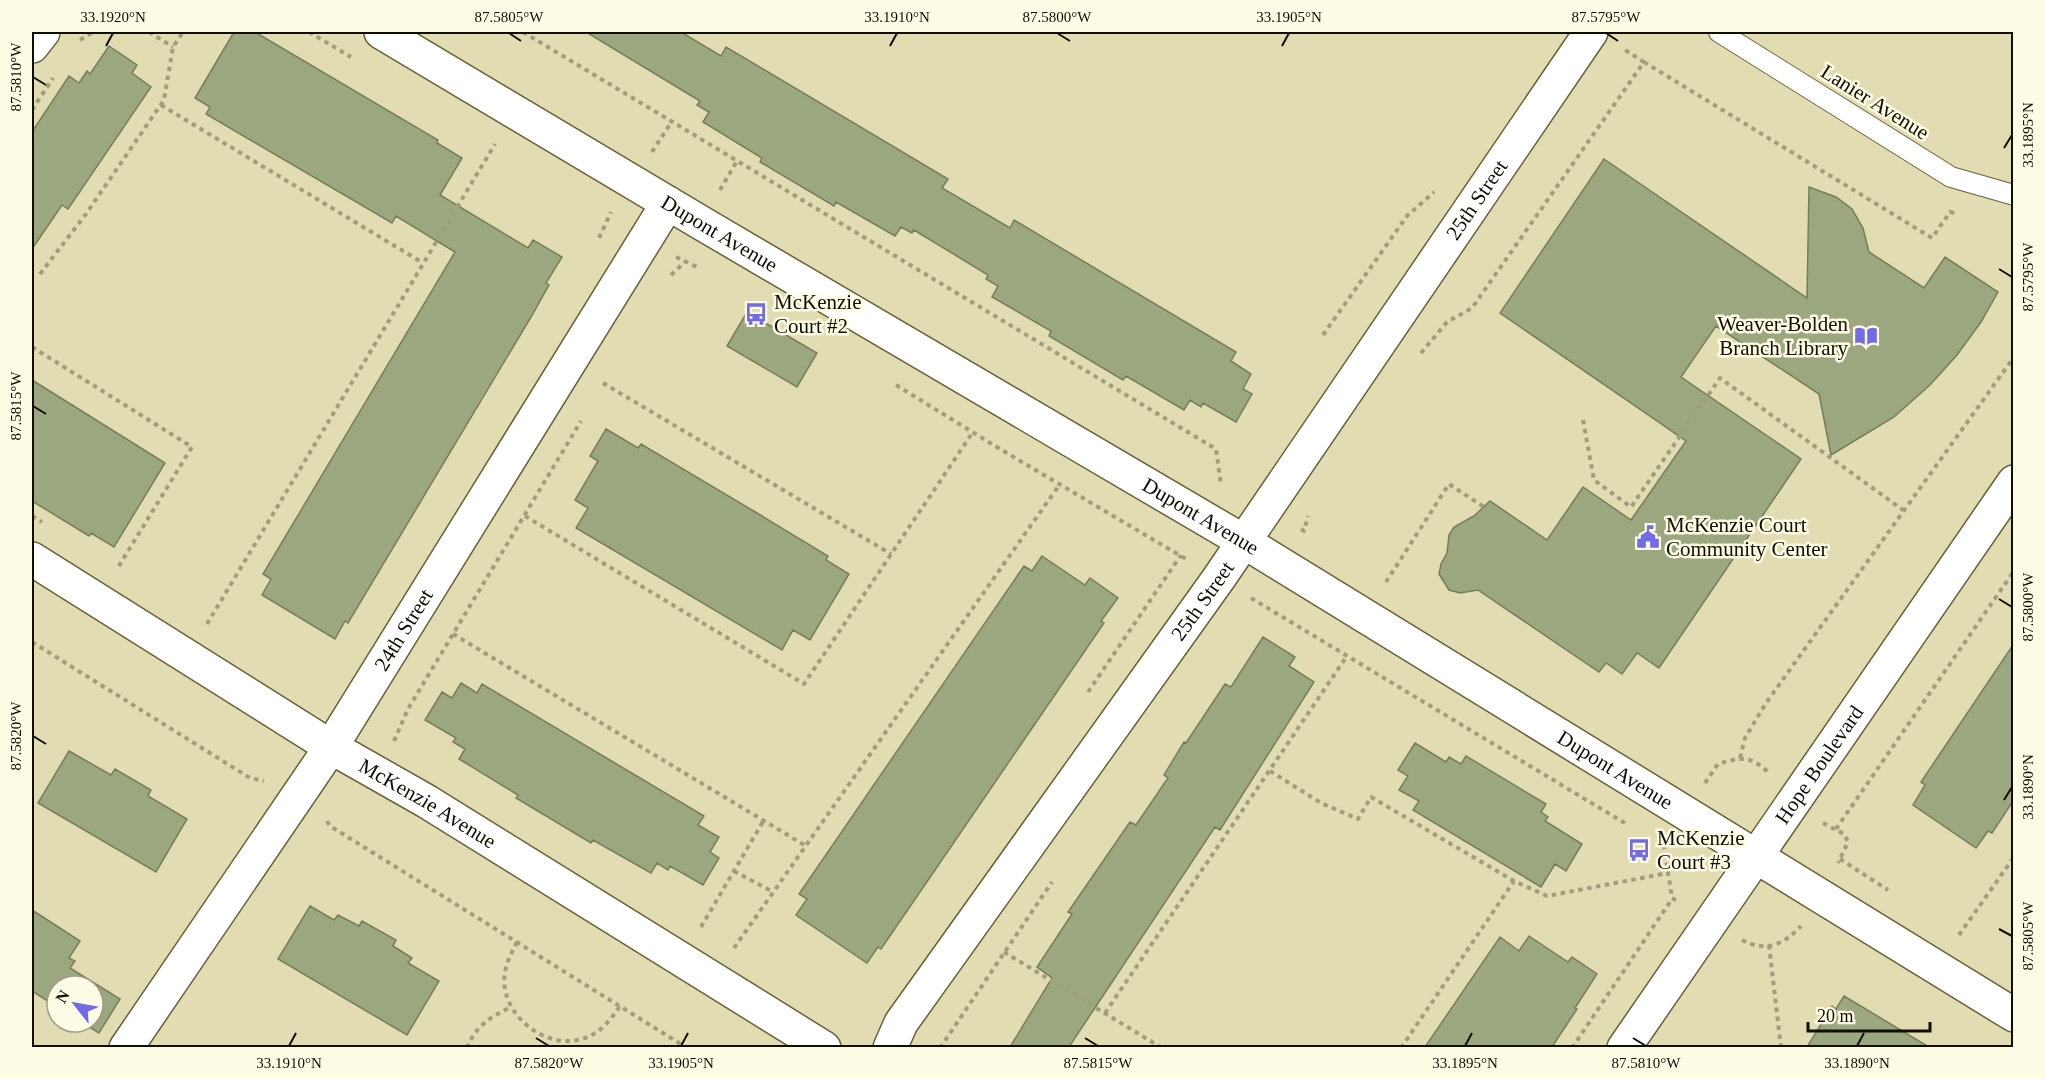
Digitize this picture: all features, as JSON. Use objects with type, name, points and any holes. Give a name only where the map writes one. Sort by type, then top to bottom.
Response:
[{"type":"street","points":[[32,46],[43,32]]},
{"type":"street","name":"Dupont Avenue","points":[[381,32],[1244,541],[2013,1015]]},
{"type":"street","name":"25th Street","points":[[890,1047],[901,1023],[1219,578],[1591,32]]},
{"type":"street","name":"24th Street","points":[[126,1047],[331,747],[668,203]]},
{"type":"street","name":"Hope Boulevard","points":[[1624,1047],[2013,482]]},
{"type":"street","name":"McKenzie Avenue","points":[[32,559],[331,747],[426,801],[824,1047]]},
{"type":"lane","name":"Lanier Avenue","points":[[1719,32],[1951,177],[2013,195]]},
{"type":"path","points":[[149,32],[173,48]]},
{"type":"path","points":[[40,274],[86,214],[164,100],[173,48],[183,32]]},
{"type":"path","points":[[309,32],[358,61]]},
{"type":"path","points":[[523,32],[1216,449],[1223,494],[1262,514],[1304,531],[1309,537]]},
{"type":"path","points":[[1624,39],[1618,46],[1932,238],[1950,212],[1960,215]]},
{"type":"path","points":[[1415,357],[1447,322],[1472,308],[1644,62]]},
{"type":"path","points":[[161,105],[423,263]]},
{"type":"path","points":[[486,138],[505,150]]},
{"type":"path","points":[[207,624],[495,144]]},
{"type":"path","points":[[666,280],[685,263],[716,196],[737,161]]},
{"type":"path","points":[[1323,335],[1407,216],[1442,185]]},
{"type":"path","points":[[601,209],[685,263],[702,268]]},
{"type":"path","points":[[32,347],[192,447],[117,569]]},
{"type":"path","points":[[1740,758],[1745,738],[1766,703],[2013,357]]},
{"type":"path","points":[[1583,420],[1594,480],[1631,507],[1720,378],[1904,510]]},
{"type":"path","points":[[893,382],[1633,829]]},
{"type":"path","points":[[597,393],[603,383],[891,554]]},
{"type":"path","points":[[365,767],[394,741],[408,709],[585,414]]},
{"type":"path","points":[[525,516],[804,684],[973,432]]},
{"type":"path","points":[[733,948],[1060,484]]},
{"type":"path","points":[[1386,582],[1449,484],[1484,507]]},
{"type":"path","points":[[1244,607],[1276,561],[1304,531],[1309,514]]},
{"type":"path","points":[[1836,829],[2013,571]]},
{"type":"path","points":[[1379,578],[1394,588]]},
{"type":"path","points":[[453,634],[806,846]]},
{"type":"path","points":[[32,642],[250,778],[277,783],[317,809],[330,826],[687,1047]]},
{"type":"path","points":[[1105,1013],[1347,656]]},
{"type":"path","points":[[1672,898],[1748,943],[1763,946],[1786,942],[1801,926],[1845,852],[1848,842],[1844,834],[1822,822],[1795,800],[1757,762],[1740,758],[1718,764],[1705,783],[1695,777]]},
{"type":"path","points":[[1270,771],[1321,803],[1358,819],[1371,797],[1514,881],[1547,896],[1668,873]]},
{"type":"path","points":[[1572,1047],[1672,898],[1664,847],[1686,813]]},
{"type":"path","points":[[700,928],[764,820]]},
{"type":"path","points":[[1654,841],[1664,847]]},
{"type":"path","points":[[1959,935],[2013,857]]},
{"type":"path","points":[[734,871],[773,892]]},
{"type":"path","points":[[940,1047],[1057,875]]},
{"type":"path","points":[[1401,1047],[1514,881]]},
{"type":"path","points":[[517,942],[505,974],[505,993],[511,1007],[524,1023],[535,1031],[566,1042],[580,1040],[609,1024],[620,1006]]},
{"type":"path","points":[[1769,945],[1781,1047]]},
{"type":"path","points":[[1004,952],[1162,1047]]},
{"type":"path","points":[[467,1047],[479,1026],[511,1007]]},
{"type":"path","points":[[566,1042],[566,1047]]},
{"type":"building","points":[[234,32],[255,32],[438,140],[437,143],[462,158],[440,195],[528,248],[533,240],[562,257],[546,283],[549,285],[531,317],[348,623],[345,621],[335,639],[262,595],[271,579],[263,574],[455,252],[396,216],[392,223],[206,114],[210,107],[195,98]]},
{"type":"building","points":[[586,32],[681,32],[721,56],[726,47],[948,179],[942,188],[1010,228],[1014,220],[1236,352],[1231,361],[1251,374],[1243,389],[1252,394],[1236,422],[1203,403],[1201,407],[1190,400],[1184,410],[1126,376],[1123,380],[1049,336],[1051,331],[992,297],[998,286],[986,279],[988,275],[914,230],[912,233],[901,227],[895,236],[836,202],[834,206],[760,162],[762,158],[703,122],[709,112],[697,105],[700,101]]},
{"type":"building","points":[[109,46],[137,65],[132,73],[151,87],[68,209],[62,205],[32,249],[32,132],[69,76],[79,83],[87,71],[90,74]]},
{"type":"building","points":[[1604,159],[1807,298],[1809,187],[1836,197],[1852,209],[1863,228],[1869,252],[1924,288],[1945,257],[1998,292],[1981,322],[1957,355],[1930,385],[1894,417],[1831,455],[1819,394],[1716,326],[1681,377],[1801,459],[1659,668],[1637,653],[1622,674],[1606,663],[1599,672],[1478,590],[1460,593],[1449,590],[1439,574],[1447,553],[1449,535],[1454,527],[1474,516],[1490,501],[1547,540],[1583,487],[1631,520],[1686,441],[1500,313]]},
{"type":"building","points":[[747,312],[817,353],[797,387],[727,346]]},
{"type":"building","points":[[32,380],[165,463],[114,547],[91,533],[89,536],[32,501]]},
{"type":"building","points":[[606,429],[638,448],[641,444],[757,513],[828,556],[826,560],[849,574],[810,640],[793,630],[782,650],[576,528],[588,508],[575,500],[598,461],[590,456]]},
{"type":"building","points":[[1042,556],[1085,585],[1090,578],[1118,598],[1101,621],[1104,623],[881,949],[878,947],[867,963],[796,915],[807,899],[799,894],[1024,566],[1032,571]]},
{"type":"building","points":[[1263,637],[1295,657],[1289,666],[1314,682],[1220,830],[1215,827],[1069,1047],[1010,1047],[1052,978],[1037,967],[1072,914],[1068,912],[1130,822],[1136,825],[1168,778],[1164,775],[1184,742],[1186,743],[1225,684],[1231,687]]},
{"type":"building","points":[[2013,645],[2013,801],[1992,833],[1988,831],[1976,848],[1913,805],[1925,785],[1921,782]]},
{"type":"building","points":[[461,683],[477,693],[482,684],[704,816],[698,825],[719,837],[710,852],[719,858],[703,885],[670,866],[668,870],[657,863],[651,873],[593,840],[591,843],[516,798],[518,795],[459,759],[465,749],[453,742],[456,738],[425,720],[442,692],[452,698]]},
{"type":"building","points":[[1415,743],[1446,762],[1449,757],[1461,764],[1466,756],[1546,804],[1541,812],[1548,817],[1545,821],[1582,844],[1566,871],[1555,864],[1541,887],[1413,810],[1419,801],[1399,790],[1408,776],[1398,770]]},
{"type":"building","points":[[69,751],[111,775],[115,769],[151,790],[148,796],[187,819],[156,872],[38,803]]},
{"type":"building","points":[[310,906],[334,920],[338,915],[359,926],[362,921],[396,940],[393,946],[412,958],[408,963],[439,981],[407,1035],[278,959]]},
{"type":"building","points":[[32,910],[80,941],[69,958],[75,961],[70,968],[80,974],[45,974],[45,999],[32,991]]},
{"type":"building","points":[[1529,936],[1568,962],[1572,957],[1597,974],[1552,1047],[1425,1047],[1500,937],[1519,951]]},
{"type":"building","points":[[105,990],[120,999],[105,1023]]},
{"type":"building","points":[[1844,996],[1929,1047],[1807,1047],[1832,1006],[1836,1009]]},
{"type":"place","name":"McKenzie Court #2","points":[[756,314]]},
{"type":"place","name":"Weaver-Bolden Branch Library","points":[[1866,336]]},
{"type":"place","name":"McKenzie Court Community Center","points":[[1648,537]]},
{"type":"place","name":"McKenzie Court #3","points":[[1639,850]]}]
